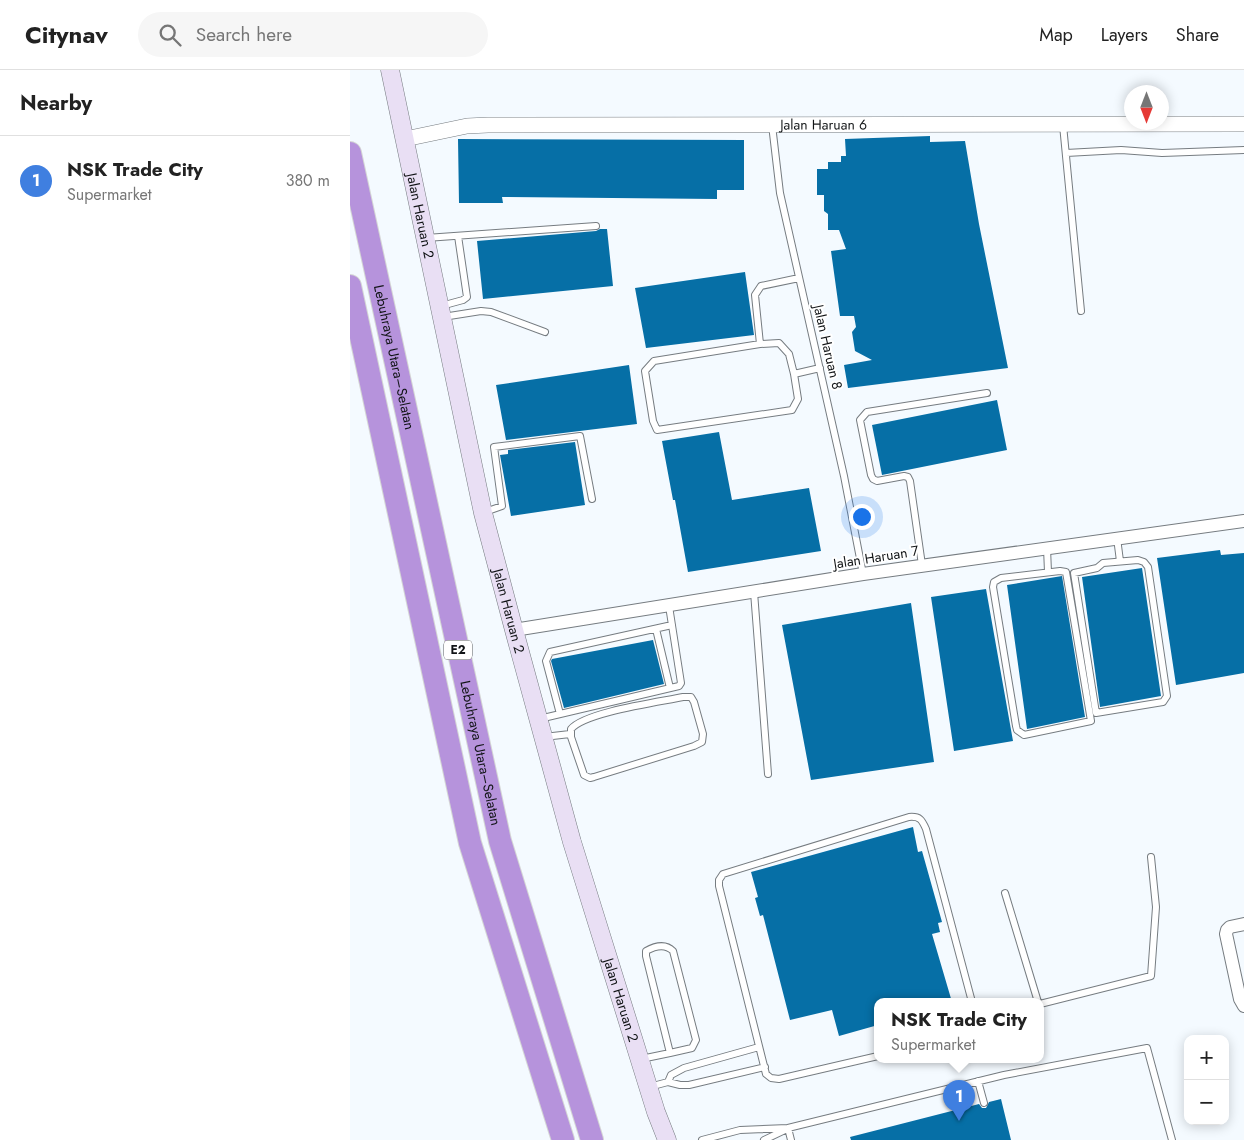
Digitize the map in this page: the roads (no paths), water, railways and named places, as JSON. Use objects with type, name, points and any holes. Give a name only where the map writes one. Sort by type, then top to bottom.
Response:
[{"type":"highway","name":"Lebuhraya Utara–Selatan","points":[[350,153],[500,841],[592,1140]]},
{"type":"highway","name":"Lebuhraya Utara–Selatan","points":[[350,286],[470,843],[563,1140]]},
{"type":"main road","name":"Jalan Haruan 2","points":[[390,70],[483,512],[572,842],[648,1087],[667,1140]]},
{"type":"street","name":"Jalan Haruan 6","points":[[405,139],[467,126],[488,125],[1244,124]]},
{"type":"street","name":"Jalan Haruan 7","points":[[514,630],[922,565],[1244,521]]},
{"type":"street","points":[[1244,924],[1230,927],[1227,930],[1240,999],[1244,1006]]},
{"type":"lane","name":"Jalan Haruan 8","points":[[772,125],[780,193],[844,476],[862,574]]},
{"type":"lane","points":[[1063,125],[1081,311]]},
{"type":"lane","points":[[1066,153],[1121,150],[1162,153],[1244,150]]},
{"type":"lane","points":[[425,238],[596,226]]},
{"type":"lane","points":[[441,312],[467,297],[458,236]]},
{"type":"lane","points":[[760,344],[755,295],[761,286],[799,278]]},
{"type":"lane","points":[[441,312],[492,312],[545,332]]},
{"type":"lane","points":[[760,344],[780,344],[789,354],[794,374],[798,398],[792,410],[658,430],[653,421],[645,371],[654,361],[760,344]]},
{"type":"lane","points":[[794,374],[820,368]]},
{"type":"lane","points":[[922,565],[910,481],[908,477],[904,476],[877,481],[873,479],[860,420],[867,412],[987,393]]},
{"type":"lane","points":[[483,512],[502,506],[494,447],[580,436],[592,499]]},
{"type":"lane","points":[[1117,538],[1120,561]]},
{"type":"lane","points":[[1047,548],[1048,572]]},
{"type":"lane","points":[[1138,560],[1144,562],[1148,567],[1167,696],[1163,702],[1096,713],[1074,573],[1097,568],[1103,563],[1120,561],[1138,560]]},
{"type":"lane","points":[[1048,572],[1066,572],[1091,721],[1024,735],[1017,730],[1016,726],[993,587],[994,582],[1001,578],[1048,572]]},
{"type":"lane","points":[[754,592],[768,774]]},
{"type":"lane","points":[[538,719],[678,686],[681,683],[669,606]]},
{"type":"lane","points":[[560,714],[546,661],[550,652],[672,625]]},
{"type":"lane","points":[[656,628],[670,688]]},
{"type":"lane","points":[[683,697],[691,698],[694,702],[703,734],[702,742],[694,746],[590,778],[584,775],[570,734],[570,729],[573,726],[597,715],[683,697]]},
{"type":"lane","points":[[543,737],[570,734]]},
{"type":"lane","points":[[874,1057],[779,1079],[771,1078],[766,1074],[719,886],[720,877],[723,874],[915,816],[922,820],[926,829],[971,998]]},
{"type":"lane","points":[[1044,1002],[1151,976],[1156,908],[1151,857]]},
{"type":"lane","points":[[1005,893],[1037,998]]},
{"type":"lane","points":[[640,1059],[670,1053],[692,1048],[696,1040],[673,951],[664,945],[650,948],[646,951],[646,956],[670,1053]]},
{"type":"lane","points":[[668,1082],[672,1075],[684,1068],[759,1047]]},
{"type":"lane","points":[[702,1140],[740,1130],[788,1128],[978,1082],[1147,1048],[1172,1140]]},
{"type":"lane","points":[[648,1087],[668,1082],[689,1085],[765,1067]]},
{"type":"lane","points":[[978,1082],[984,1103]]},
{"type":"lane","points":[[764,1140],[788,1128]]},
{"type":"lane","points":[[788,1128],[791,1140]]},
{"type":"place","name":"NSK Trade City","points":[[959,1121]]}]
